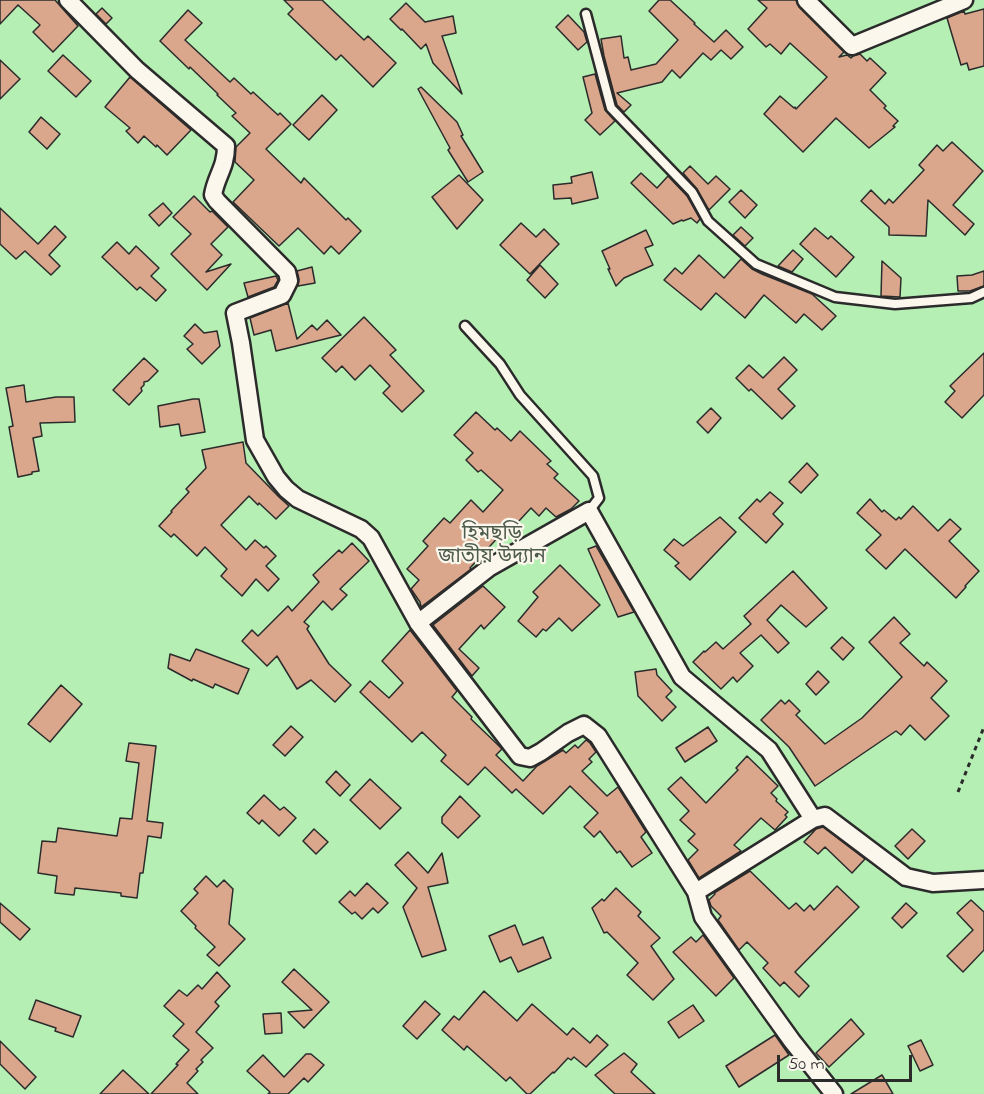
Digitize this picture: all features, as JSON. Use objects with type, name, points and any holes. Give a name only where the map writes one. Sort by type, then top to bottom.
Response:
[{"type":"street","points":[[68,0],[137,70],[226,146],[224,165],[213,195],[287,272],[289,281],[282,295],[235,313],[255,440],[276,477],[298,499],[362,529],[371,538],[418,623],[520,756],[530,758],[584,725],[598,736],[696,892],[703,917],[792,1041],[834,1094]]},
{"type":"street","points":[[806,0],[852,46],[964,0]]},
{"type":"street","points":[[418,623],[490,567],[589,512],[682,677],[769,750],[813,819]]},
{"type":"street","points":[[696,892],[813,819],[825,816],[906,877],[933,883],[984,880]]},
{"type":"lane","points":[[586,14],[611,108],[692,192],[708,221],[756,264],[835,297],[895,304],[971,298],[984,292]]},
{"type":"lane","points":[[465,326],[500,364],[520,395],[593,476],[599,498],[589,512]]},
{"type":"path","points":[[958,792],[984,727]]},
{"type":"green space","name":"হিমছড়ি জাতীয় উদ্যান","points":[[0,0],[984,0],[984,1094],[0,1094]]},
{"type":"building","points":[[0,0],[55,0],[78,26],[53,52],[33,32],[40,25],[18,5],[0,24]]},
{"type":"building","points":[[284,0],[322,0],[364,40],[368,36],[396,63],[373,87],[341,55],[336,60],[288,14],[293,9]]},
{"type":"building","points":[[659,0],[670,0],[714,42],[726,30],[743,47],[731,59],[721,50],[711,60],[703,53],[680,78],[672,70],[662,82],[617,93],[631,105],[624,112],[617,105],[601,39],[621,36],[624,58],[628,57],[631,70],[656,64],[678,40],[649,11]]},
{"type":"building","points":[[758,0],[796,0],[799,7],[844,52],[839,57],[847,55],[851,58],[860,54],[867,61],[870,58],[886,73],[870,90],[898,121],[893,126],[895,127],[869,148],[836,118],[803,152],[764,114],[780,96],[796,109],[827,77],[790,43],[781,54],[770,44],[766,47],[748,29],[767,8]]},
{"type":"building","points":[[406,3],[425,22],[453,16],[456,33],[442,36],[462,94],[433,63],[426,44],[421,49],[390,19]]},
{"type":"building","points":[[102,8],[112,18],[106,24],[96,14]]},
{"type":"building","points":[[984,9],[984,66],[969,70],[967,63],[961,65],[947,18],[964,11],[965,14]]},
{"type":"building","points":[[188,10],[202,23],[185,40],[230,82],[234,78],[291,124],[266,149],[301,183],[304,178],[346,220],[348,218],[361,231],[339,254],[331,246],[324,254],[298,228],[279,246],[233,202],[254,180],[235,162],[236,147],[250,133],[232,116],[236,113],[218,94],[160,41]]},
{"type":"building","points":[[568,15],[584,32],[587,42],[578,50],[556,27]]},
{"type":"building","points":[[63,55],[91,81],[76,97],[48,71]]},
{"type":"building","points":[[0,60],[20,79],[0,99]]},
{"type":"building","points":[[595,74],[605,110],[615,121],[600,135],[585,120],[592,113],[583,77]]},
{"type":"building","points":[[130,77],[191,130],[167,155],[144,136],[138,143],[126,131],[130,128],[105,107]]},
{"type":"building","points":[[421,87],[457,122],[463,135],[461,136],[483,172],[468,182],[448,150],[450,148],[418,89]]},
{"type":"building","points":[[322,95],[337,110],[309,140],[293,125]]},
{"type":"building","points":[[41,117],[60,134],[47,149],[29,132]]},
{"type":"building","points":[[952,142],[983,171],[953,205],[974,224],[965,235],[928,200],[926,236],[889,235],[889,227],[861,201],[871,190],[885,204],[889,199],[893,203],[924,170],[919,165],[937,145],[943,151]]},
{"type":"building","points":[[690,166],[708,184],[716,176],[730,189],[709,210],[697,189],[683,173]]},
{"type":"building","points":[[592,172],[598,198],[572,204],[571,198],[554,199],[553,185],[572,183],[571,177]]},
{"type":"building","points":[[641,173],[657,188],[668,176],[687,196],[700,219],[697,223],[691,218],[673,224],[631,183]]},
{"type":"building","points":[[459,175],[483,200],[457,229],[432,197]]},
{"type":"building","points":[[741,190],[757,205],[745,218],[729,202]]},
{"type":"building","points":[[194,196],[228,227],[211,244],[222,255],[206,272],[231,264],[207,290],[171,254],[191,234],[173,217]]},
{"type":"building","points":[[163,203],[172,213],[159,226],[149,215]]},
{"type":"building","points":[[0,208],[38,244],[55,226],[66,237],[49,255],[60,266],[51,275],[25,251],[16,259],[0,244]]},
{"type":"building","points":[[521,223],[536,237],[544,229],[559,244],[530,274],[500,245]]},
{"type":"building","points":[[741,227],[753,238],[745,246],[733,235]]},
{"type":"building","points":[[815,228],[828,239],[831,236],[854,257],[836,277],[800,244]]},
{"type":"building","points":[[646,230],[653,245],[645,248],[653,265],[624,278],[616,286],[602,251]]},
{"type":"building","points":[[117,242],[129,254],[136,246],[159,268],[151,276],[166,290],[156,301],[140,287],[137,290],[102,257]]},
{"type":"building","points":[[793,250],[803,259],[792,272],[778,266]]},
{"type":"building","points":[[699,255],[724,278],[741,259],[762,274],[812,294],[836,316],[822,330],[804,314],[796,323],[764,295],[745,318],[716,293],[701,310],[664,280],[675,268],[682,274]]},
{"type":"building","points":[[882,261],[901,278],[900,297],[881,296]]},
{"type":"building","points":[[540,265],[558,284],[545,298],[527,280]]},
{"type":"building","points":[[312,267],[315,283],[298,286],[297,271]]},
{"type":"building","points":[[984,271],[984,286],[970,291],[958,291],[957,276]]},
{"type":"building","points":[[276,276],[278,280],[274,287],[248,297],[244,283]]},
{"type":"building","points":[[288,303],[297,339],[312,325],[317,330],[327,320],[341,335],[276,351],[271,330],[254,335],[250,318]]},
{"type":"building","points":[[364,317],[396,350],[390,355],[424,391],[402,412],[383,393],[390,386],[370,365],[355,380],[342,366],[336,372],[322,358]]},
{"type":"building","points":[[195,324],[204,333],[217,331],[220,346],[202,364],[187,349],[193,344],[184,336]]},
{"type":"building","points":[[984,353],[984,395],[962,418],[945,402],[955,391],[950,386]]},
{"type":"building","points":[[784,357],[797,370],[778,389],[795,406],[782,419],[736,378],[749,365],[763,378]]},
{"type":"building","points":[[144,358],[158,371],[144,382],[142,391],[129,405],[113,390]]},
{"type":"building","points":[[24,385],[26,402],[56,397],[74,397],[75,422],[40,423],[42,436],[33,438],[39,471],[18,477],[9,427],[13,426],[6,388]]},
{"type":"building","points":[[199,399],[205,432],[181,436],[179,424],[160,427],[158,406]]},
{"type":"building","points":[[711,408],[721,418],[708,433],[697,422]]},
{"type":"building","points":[[476,412],[511,441],[520,431],[551,461],[547,464],[558,474],[554,478],[579,501],[571,509],[556,517],[546,508],[539,516],[531,508],[505,536],[502,533],[471,569],[421,607],[411,589],[419,580],[407,569],[428,546],[423,541],[444,518],[450,523],[471,500],[483,512],[503,490],[466,460],[473,453],[454,435]]},
{"type":"building","points":[[243,442],[246,463],[289,506],[276,519],[249,496],[221,525],[246,550],[255,540],[264,548],[266,546],[276,556],[266,566],[279,579],[268,591],[256,579],[242,596],[221,576],[227,569],[205,547],[197,556],[174,534],[171,537],[159,526],[189,492],[186,489],[206,468],[202,450]]},
{"type":"building","points":[[807,463],[818,475],[801,493],[789,482]]},
{"type":"building","points":[[770,492],[783,503],[773,514],[783,524],[766,543],[739,518],[757,499],[760,502]]},
{"type":"building","points":[[870,499],[882,512],[884,510],[896,520],[899,517],[901,519],[913,506],[938,531],[950,519],[961,529],[949,541],[979,571],[956,598],[905,549],[886,569],[866,550],[881,535],[857,513]]},
{"type":"building","points":[[720,517],[736,532],[690,580],[675,566],[679,563],[664,550],[674,539],[683,546]]},
{"type":"building","points":[[352,543],[369,561],[340,589],[347,595],[332,610],[323,601],[304,622],[309,626],[307,629],[329,664],[351,685],[335,702],[311,680],[297,689],[277,656],[267,666],[242,641],[252,630],[258,636],[288,606],[292,611],[319,582],[313,575],[339,550],[342,553]]},
{"type":"building","points":[[596,546],[634,612],[618,617],[588,549]]},
{"type":"building","points":[[560,565],[600,605],[572,631],[559,618],[536,637],[518,621],[538,597],[533,592]]},
{"type":"building","points":[[793,571],[827,608],[806,627],[781,605],[767,620],[789,643],[778,653],[761,635],[740,653],[753,666],[737,682],[733,677],[721,689],[693,662],[716,642],[723,649],[751,624],[744,616]]},
{"type":"building","points":[[483,586],[505,607],[484,629],[481,625],[459,649],[479,668],[472,676],[433,625]]},
{"type":"building","points":[[894,617],[910,634],[900,643],[924,666],[927,662],[947,681],[931,698],[949,716],[925,740],[910,725],[901,735],[896,731],[815,786],[789,747],[761,720],[781,700],[785,704],[789,700],[800,711],[796,715],[825,744],[862,718],[902,677],[869,642]]},
{"type":"building","points":[[410,630],[457,691],[452,697],[502,749],[496,755],[523,781],[537,766],[563,750],[566,753],[575,745],[578,748],[586,740],[590,743],[596,752],[589,759],[592,762],[582,771],[607,796],[618,787],[646,832],[641,837],[652,853],[632,867],[620,851],[617,853],[600,831],[594,837],[584,827],[598,813],[570,786],[543,814],[516,789],[512,793],[485,767],[468,785],[441,761],[446,755],[422,732],[412,742],[360,692],[370,681],[389,698],[403,683],[382,661]]},
{"type":"building","points":[[842,637],[854,648],[843,660],[831,648]]},
{"type":"building","points":[[196,649],[249,669],[238,694],[215,684],[213,688],[193,679],[192,681],[168,668],[170,654],[190,661]]},
{"type":"building","points":[[656,669],[657,675],[672,691],[666,697],[676,707],[662,721],[638,696],[635,672]]},
{"type":"building","points":[[818,671],[829,682],[816,695],[806,684]]},
{"type":"building","points":[[61,685],[82,704],[50,742],[28,724]]},
{"type":"building","points":[[291,726],[303,737],[285,756],[273,745]]},
{"type":"building","points":[[708,727],[717,741],[685,762],[676,748]]},
{"type":"building","points":[[129,743],[156,746],[147,821],[163,823],[161,838],[148,836],[137,898],[121,896],[121,893],[75,888],[74,895],[55,893],[57,876],[38,873],[42,841],[56,842],[58,828],[117,836],[120,818],[132,819],[139,763],[126,761]]},
{"type":"building","points":[[747,756],[778,786],[771,793],[788,812],[785,815],[787,817],[775,830],[761,818],[734,845],[741,851],[699,878],[688,860],[698,850],[688,841],[695,834],[680,820],[689,811],[668,789],[681,777],[706,803],[738,770],[736,768]]},
{"type":"building","points":[[336,771],[350,785],[340,796],[326,782]]},
{"type":"building","points":[[370,779],[401,808],[380,829],[350,800]]},
{"type":"building","points":[[264,795],[280,810],[284,807],[296,818],[279,836],[262,820],[259,824],[247,813]]},
{"type":"building","points":[[460,796],[480,816],[458,838],[442,823],[442,817]]},
{"type":"building","points":[[823,827],[865,859],[852,873],[825,847],[818,854],[804,842],[816,829]]},
{"type":"building","points":[[314,829],[328,842],[316,854],[303,841]]},
{"type":"building","points":[[912,829],[925,841],[908,859],[895,846]]},
{"type":"building","points":[[408,852],[428,873],[442,853],[448,883],[428,887],[446,950],[422,957],[403,907],[417,888],[395,865]]},
{"type":"building","points":[[750,871],[789,909],[796,903],[804,911],[810,905],[814,910],[837,886],[859,907],[795,972],[809,986],[799,997],[784,982],[780,986],[763,968],[768,963],[747,942],[739,950],[718,920],[721,916],[711,906],[709,900],[714,893]]},
{"type":"building","points":[[206,876],[217,887],[224,880],[233,889],[229,924],[245,939],[219,966],[207,955],[215,947],[181,911],[198,893],[194,889]]},
{"type":"building","points":[[367,883],[388,903],[378,913],[373,908],[362,919],[355,912],[352,914],[339,902],[350,891],[355,896]]},
{"type":"building","points":[[616,888],[641,912],[638,916],[660,938],[651,946],[674,979],[653,1000],[627,975],[638,963],[607,932],[604,933],[592,908],[602,899],[604,901]]},
{"type":"building","points":[[971,900],[984,912],[984,950],[963,972],[947,956],[973,930],[957,913]]},
{"type":"building","points":[[0,903],[30,929],[20,940],[0,922]]},
{"type":"building","points":[[906,903],[917,913],[902,928],[892,918]]},
{"type":"building","points":[[515,925],[523,945],[543,937],[551,958],[518,972],[511,957],[500,962],[489,936]]},
{"type":"building","points":[[703,935],[734,978],[716,996],[673,952],[691,937],[696,942]]},
{"type":"building","points":[[294,969],[329,1002],[304,1028],[288,1012],[312,1010],[282,982]]},
{"type":"building","points":[[217,972],[230,986],[215,1002],[219,1006],[196,1032],[213,1048],[201,1060],[203,1062],[196,1069],[198,1071],[187,1083],[198,1094],[151,1094],[189,1050],[173,1036],[184,1024],[164,1006],[179,990],[187,996],[198,985],[202,989]]},
{"type":"building","points":[[484,991],[517,1021],[532,1004],[567,1035],[573,1028],[590,1043],[597,1035],[608,1045],[586,1067],[574,1057],[571,1060],[568,1058],[554,1073],[530,1094],[527,1094],[510,1077],[506,1081],[467,1046],[464,1050],[442,1030],[454,1016],[459,1020]]},
{"type":"building","points":[[36,1000],[81,1016],[73,1037],[55,1031],[56,1028],[29,1019]]},
{"type":"building","points":[[425,1001],[440,1014],[417,1039],[403,1026]]},
{"type":"building","points":[[693,1005],[704,1021],[679,1038],[668,1022]]},
{"type":"building","points":[[281,1013],[282,1033],[265,1034],[263,1014]]},
{"type":"building","points":[[851,1019],[864,1034],[829,1067],[816,1053]]},
{"type":"building","points":[[775,1035],[789,1055],[739,1087],[726,1066]]},
{"type":"building","points":[[921,1040],[933,1065],[920,1071],[908,1046]]},
{"type":"building","points":[[0,1041],[36,1077],[25,1089],[0,1064]]},
{"type":"building","points":[[624,1053],[637,1064],[631,1072],[655,1094],[615,1094],[595,1075]]},
{"type":"building","points":[[306,1054],[311,1054],[324,1065],[308,1082],[304,1078],[288,1094],[268,1094],[270,1092],[247,1071],[263,1055],[284,1077]]},
{"type":"building","points":[[123,1070],[149,1094],[100,1094]]},
{"type":"building","points":[[882,1075],[893,1094],[851,1094]]}]
